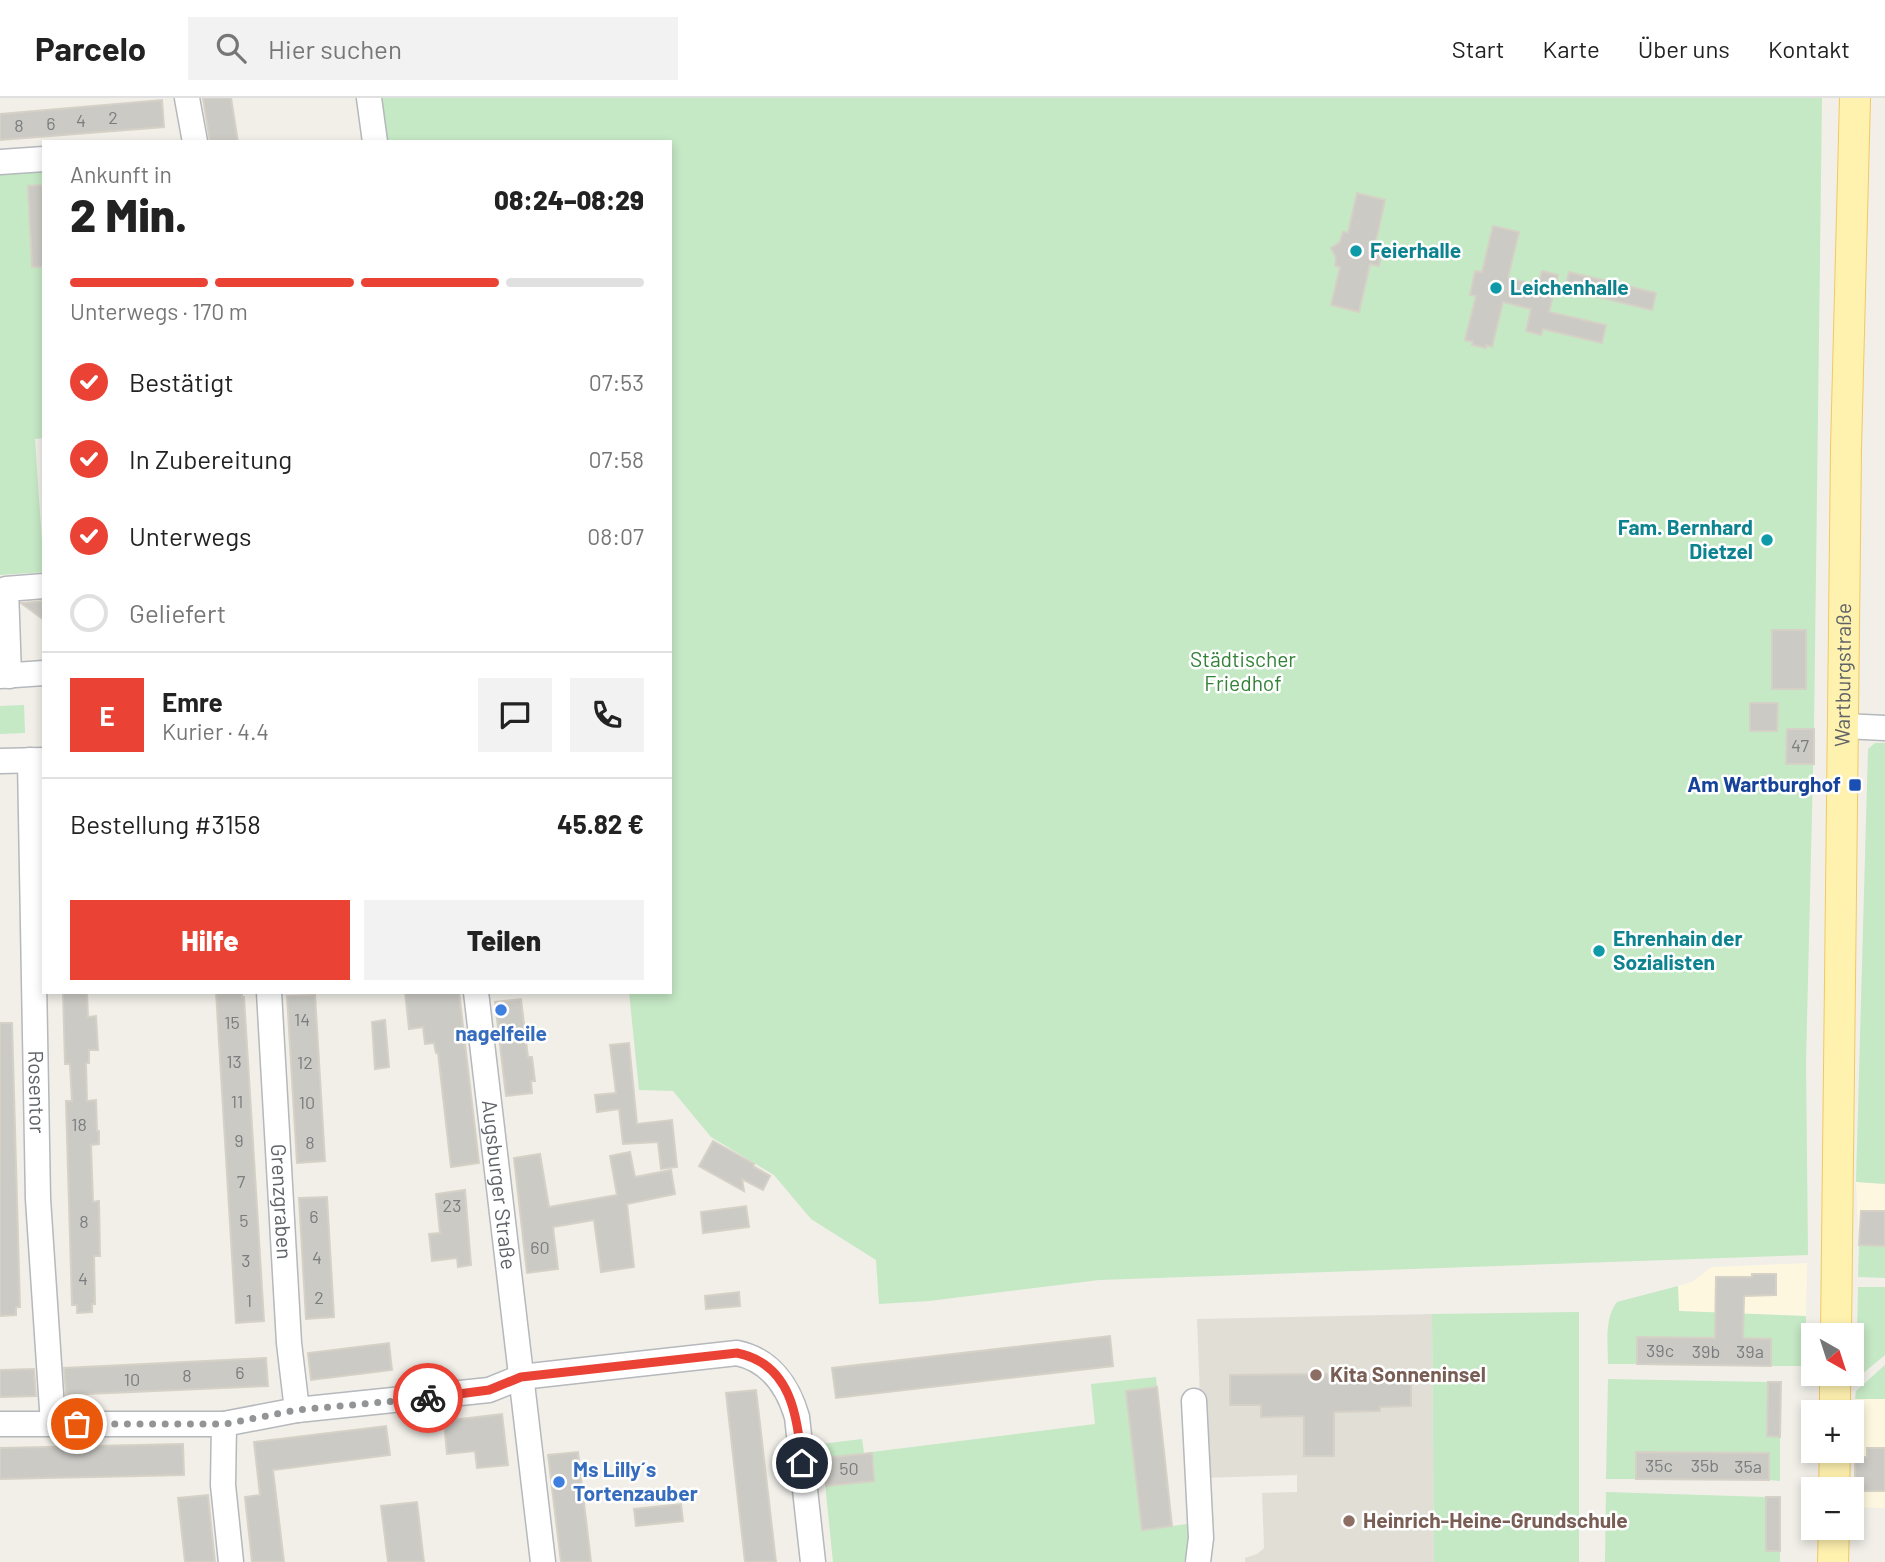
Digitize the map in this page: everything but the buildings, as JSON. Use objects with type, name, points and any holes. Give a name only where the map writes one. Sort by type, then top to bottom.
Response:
[{"type":"main road","name":"Wartburgstraße","points":[[1836,1323],[1846,449],[1855,98]]},
{"type":"main road","points":[[1833,1540],[1833,1562]]},
{"type":"street","points":[[187,98],[195,140]]},
{"type":"street","points":[[369,98],[374,140]]},
{"type":"street","points":[[0,162],[42,159]]},
{"type":"street","points":[[42,586],[3,589],[4,676],[42,673]]},
{"type":"street","points":[[1844,726],[1885,728]]},
{"type":"street","points":[[0,761],[37,760]]},
{"type":"street","name":"Rosentor","points":[[37,760],[38,1199],[53,1424]]},
{"type":"street","name":"Grenzgraben","points":[[270,994],[289,1343],[297,1410]]},
{"type":"street","name":"Augsburger Straße","points":[[476,994],[543,1562]]},
{"type":"street","points":[[0,1424],[225,1424],[297,1410],[489,1390],[521,1377],[737,1353],[752,1356],[767,1365],[792,1402],[797,1417],[813,1562]]},
{"type":"street","points":[[1194,1401],[1201,1538],[1198,1562]]},
{"type":"street","points":[[225,1424],[223,1485],[231,1562]]},
{"type":"shaded area","points":[[1856,1182],[1885,1184],[1885,1246],[1859,1245]]},
{"type":"shaded area","points":[[1807,1263],[1806,1316],[1679,1311],[1678,1286],[1692,1282],[1712,1267]]},
{"type":"shaded area","name":"Kita Sonneninsel","points":[[1432,1314],[1434,1562],[1245,1562],[1245,1558],[1264,1548],[1262,1493],[1297,1492],[1297,1475],[1203,1478],[1197,1319]]},
{"type":"shaded area","points":[[1885,1399],[1885,1508],[1864,1507],[1864,1477],[1854,1477],[1854,1463],[1864,1463],[1864,1400],[1855,1400]]},
{"type":"green space","name":"Städtischer Friedhof","points":[[379,98],[1822,98],[1814,729],[1806,1063],[1808,1255],[1099,1280],[929,1301],[879,1304],[876,1260],[811,1219],[774,1175],[711,1137],[673,1091],[639,1090],[629,994],[672,994],[672,140],[385,140]]},
{"type":"green space","points":[[42,171],[42,438],[35,439],[42,572],[0,575],[0,174]]},
{"type":"green space","points":[[24,705],[25,733],[0,734],[0,706]]},
{"type":"green space","points":[[1875,743],[1885,743],[1885,1184],[1856,1182],[1868,749]]},
{"type":"green space","points":[[1859,1245],[1885,1246],[1885,1278],[1858,1277]]},
{"type":"green space","points":[[1678,1286],[1679,1311],[1806,1316],[1806,1323],[1801,1323],[1801,1366],[1771,1366],[1771,1339],[1638,1337],[1637,1364],[1608,1364],[1608,1324],[1617,1302]]},
{"type":"green space","points":[[1858,1287],[1885,1287],[1885,1355],[1864,1372],[1864,1323],[1857,1323]]},
{"type":"green space","points":[[1579,1312],[1579,1562],[1434,1562],[1432,1314]]},
{"type":"green space","points":[[1885,1365],[1885,1399],[1855,1399],[1856,1391]]},
{"type":"green space","points":[[1156,1377],[1157,1387],[1127,1391],[1143,1530],[1187,1524],[1189,1546],[1184,1562],[833,1562],[821,1444],[862,1439],[864,1453],[1095,1424],[1091,1384]]},
{"type":"green space","points":[[1608,1379],[1768,1382],[1767,1436],[1780,1437],[1780,1481],[1769,1480],[1769,1453],[1636,1452],[1636,1479],[1606,1479]]},
{"type":"green space","points":[[1606,1492],[1766,1497],[1766,1551],[1780,1551],[1780,1562],[1605,1562]]},
{"type":"way so far","points":[[77,1424],[225,1424],[334,1405],[428,1398]]},
{"type":"place","name":"Feierhalle","points":[[1356,251]]},
{"type":"place","name":"Leichenhalle","points":[[1496,288]]},
{"type":"place","name":"Fam. Bernhard Dietzel","points":[[1767,540]]},
{"type":"place","name":"Am Wartburghof","points":[[1855,785]]},
{"type":"place","name":"Ehrenhain der Sozialisten","points":[[1599,951]]},
{"type":"place","name":"nagelfeile","points":[[501,1010]]},
{"type":"place","name":"Kita Sonneninsel","points":[[1316,1375]]},
{"type":"place","name":"Ms Lilly´s Tortenzauber","points":[[559,1482]]},
{"type":"place","name":"Heinrich-Heine-Grundschule","points":[[1349,1521]]},
{"type":"route","points":[[428,1398],[489,1390],[521,1377],[737,1353],[752,1356],[767,1365],[782,1384],[797,1417],[802,1463]]}]
